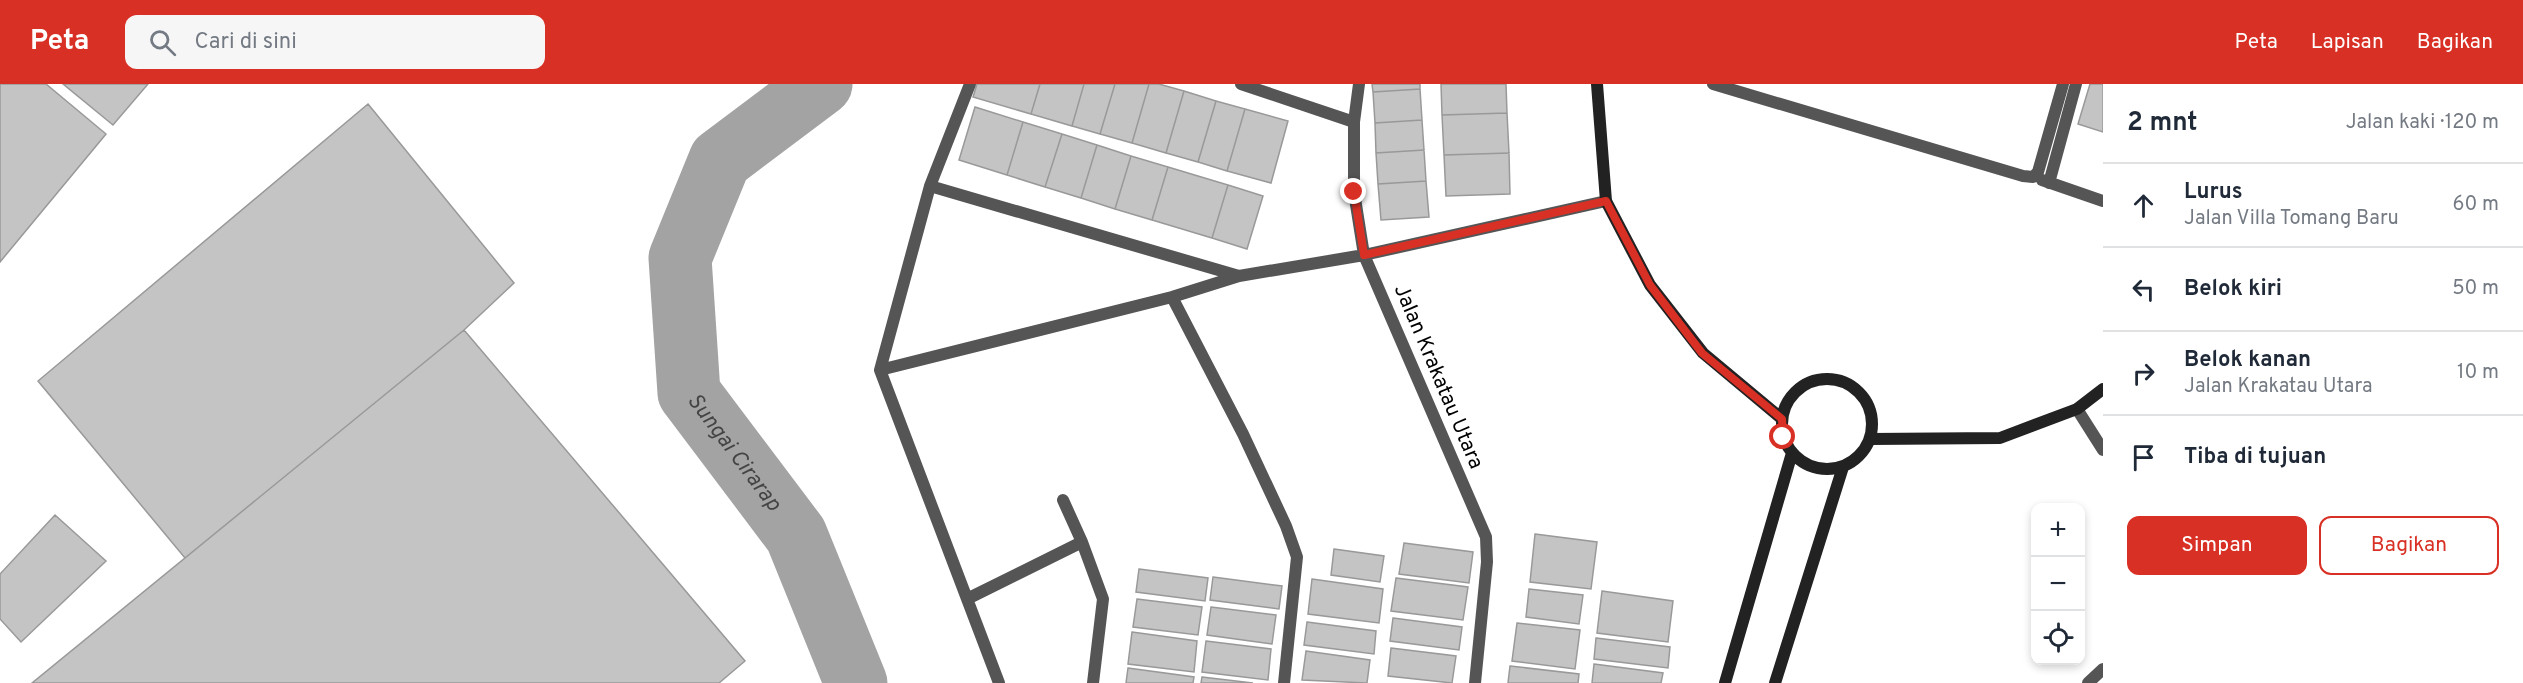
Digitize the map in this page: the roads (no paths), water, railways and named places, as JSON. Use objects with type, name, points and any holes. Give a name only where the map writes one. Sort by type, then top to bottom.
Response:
[{"type":"street","points":[[970,84],[930,186],[880,370],[999,683]]},
{"type":"street","points":[[1241,84],[1354,122]]},
{"type":"street","name":"Jalan Krakatau Utara","points":[[1359,84],[1354,122],[1354,192],[1364,255],[1486,537],[1487,562],[1475,683]]},
{"type":"street","points":[[1597,84],[1606,201],[1650,285],[1702,353],[1782,419]]},
{"type":"street","points":[[1713,84],[2023,176],[2033,177],[2103,201]]},
{"type":"street","points":[[2033,177],[2038,172],[2063,84]]},
{"type":"street","points":[[2049,183],[2076,84]]},
{"type":"street","points":[[930,186],[1239,276]]},
{"type":"street","points":[[880,370],[1172,297],[1239,276],[1364,255],[1606,201]]},
{"type":"street","points":[[1172,297],[1248,444],[1286,526],[1297,557],[1284,683]]},
{"type":"street","points":[[1815,380],[1842,381],[1857,390],[1867,403],[1872,421],[1870,439],[1861,455],[1843,467],[1823,470],[1806,464],[1792,453],[1783,437],[1782,419],[1787,402],[1799,388],[1815,380]]},
{"type":"street","points":[[1870,439],[2000,438],[2077,409],[2103,389]]},
{"type":"street","points":[[2077,409],[2103,450]]},
{"type":"street","points":[[1725,683],[1792,453]]},
{"type":"street","points":[[1775,683],[1843,467]]},
{"type":"street","points":[[1063,500],[1082,542],[1103,599],[1093,683]]},
{"type":"street","points":[[967,599],[1082,542]]},
{"type":"street","points":[[2088,683],[2103,669]]},
{"type":"waterway","name":"Sungai Cirarap","points":[[821,84],[720,160],[680,258],[689,393],[796,535],[856,683]]}]
